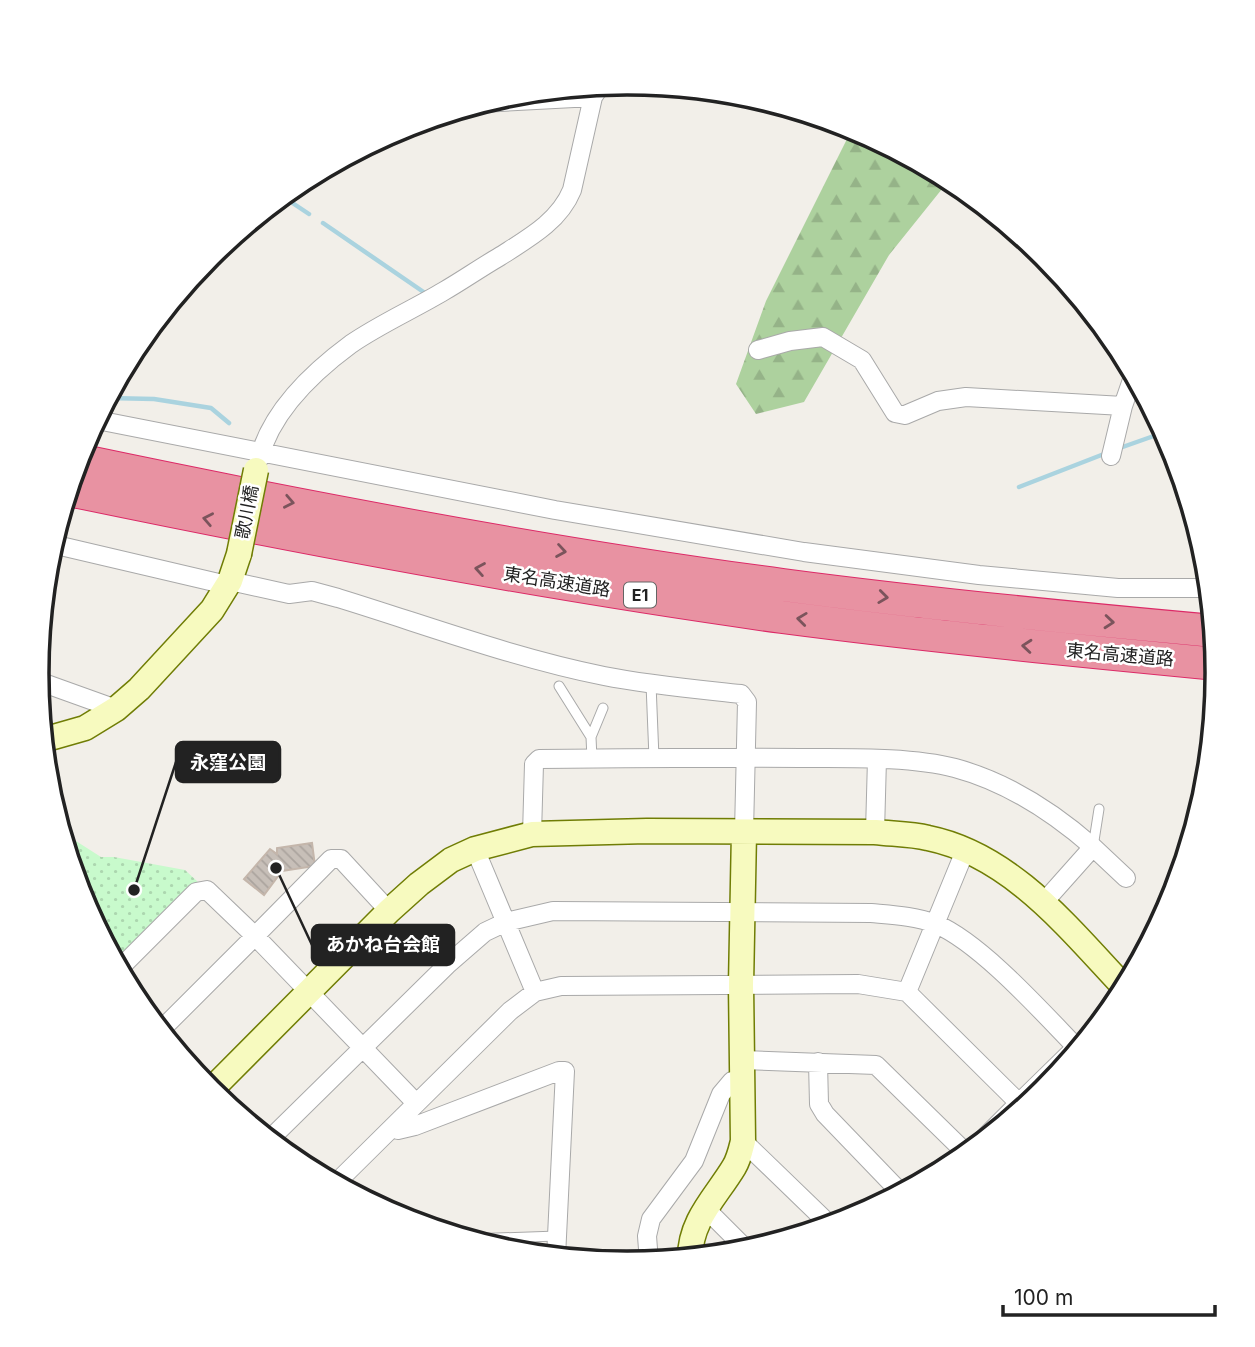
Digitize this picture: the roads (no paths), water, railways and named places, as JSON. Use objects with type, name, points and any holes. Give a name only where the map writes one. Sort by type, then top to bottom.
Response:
[{"type":"highway","name":"東名高速道路","points":[[89,462],[551,550],[782,585],[1023,614],[1204,630]]},
{"type":"highway","name":"東名高速道路","points":[[79,492],[371,551],[677,601],[1007,644],[1206,663]]},
{"type":"street","points":[[258,460],[285,406],[324,366],[353,343],[446,290],[551,220],[567,202],[572,190],[596,96]]},
{"type":"street","points":[[758,350],[790,341],[823,337],[862,360],[895,413],[905,415],[938,401],[966,397],[1122,406]]},
{"type":"street","points":[[1111,456],[1122,406],[1129,386]]},
{"type":"street","points":[[107,422],[258,460],[804,552],[979,575],[1118,588],[1199,588]]},
{"type":"street","name":"歌川橋","points":[[53,737],[85,727],[116,709],[139,689],[212,610],[228,583],[239,554],[258,460]]},
{"type":"street","points":[[64,547],[228,583],[289,594],[312,591],[325,594],[514,652],[602,675],[651,684],[741,694],[747,702],[741,913],[743,1141],[736,1164],[696,1223],[690,1248]]},
{"type":"street","points":[[49,685],[116,709]]},
{"type":"street","points":[[875,832],[877,758]]},
{"type":"street","points":[[532,834],[534,764],[539,759],[877,758],[953,767],[1026,798],[1067,824],[1126,878]]},
{"type":"street","points":[[218,1083],[419,884],[451,860],[475,849],[532,834],[647,831],[875,832],[929,838],[988,862],[1044,902],[1118,980]]},
{"type":"street","points":[[1044,902],[1093,847]]},
{"type":"street","points":[[475,849],[535,992]]},
{"type":"street","points":[[907,992],[965,851]]},
{"type":"street","points":[[167,1024],[331,859],[341,859],[389,911]]},
{"type":"street","points":[[126,962],[196,892],[207,891],[255,936],[416,1103]]},
{"type":"street","points":[[276,1133],[447,965],[485,932],[506,922],[553,911],[871,913],[909,916],[936,925],[965,942],[994,966],[1072,1042]]},
{"type":"street","points":[[343,1176],[510,1011],[535,992],[561,986],[858,984],[907,992],[1017,1101]]},
{"type":"street","points":[[818,1062],[819,1104],[825,1114],[894,1186]]},
{"type":"street","points":[[648,1251],[647,1237],[651,1219],[694,1161],[721,1094],[743,1070],[818,1062],[876,1065],[960,1147]]},
{"type":"street","points":[[393,1127],[398,1130],[415,1126],[565,1071],[556,1247]]},
{"type":"street","points":[[743,1141],[822,1218]]},
{"type":"street","points":[[705,1208],[738,1241]]},
{"type":"lane","points":[[651,684],[654,758]]},
{"type":"lane","points":[[559,686],[591,737]]},
{"type":"lane","points":[[592,759],[591,737],[603,708]]},
{"type":"lane","points":[[1093,847],[1099,809]]},
{"type":"lane","points":[[502,1238],[557,1236]]},
{"type":"waterway","points":[[292,203],[309,214]]},
{"type":"waterway","points":[[323,223],[425,293]]},
{"type":"waterway","points":[[119,398],[154,399],[211,408],[229,423]]},
{"type":"waterway","points":[[1117,449],[1154,436]]},
{"type":"waterway","points":[[1019,487],[1104,454]]},
{"type":"place","name":"あかね台会館","points":[[276,868]]},
{"type":"place","name":"永窪公園","points":[[134,890]]}]
